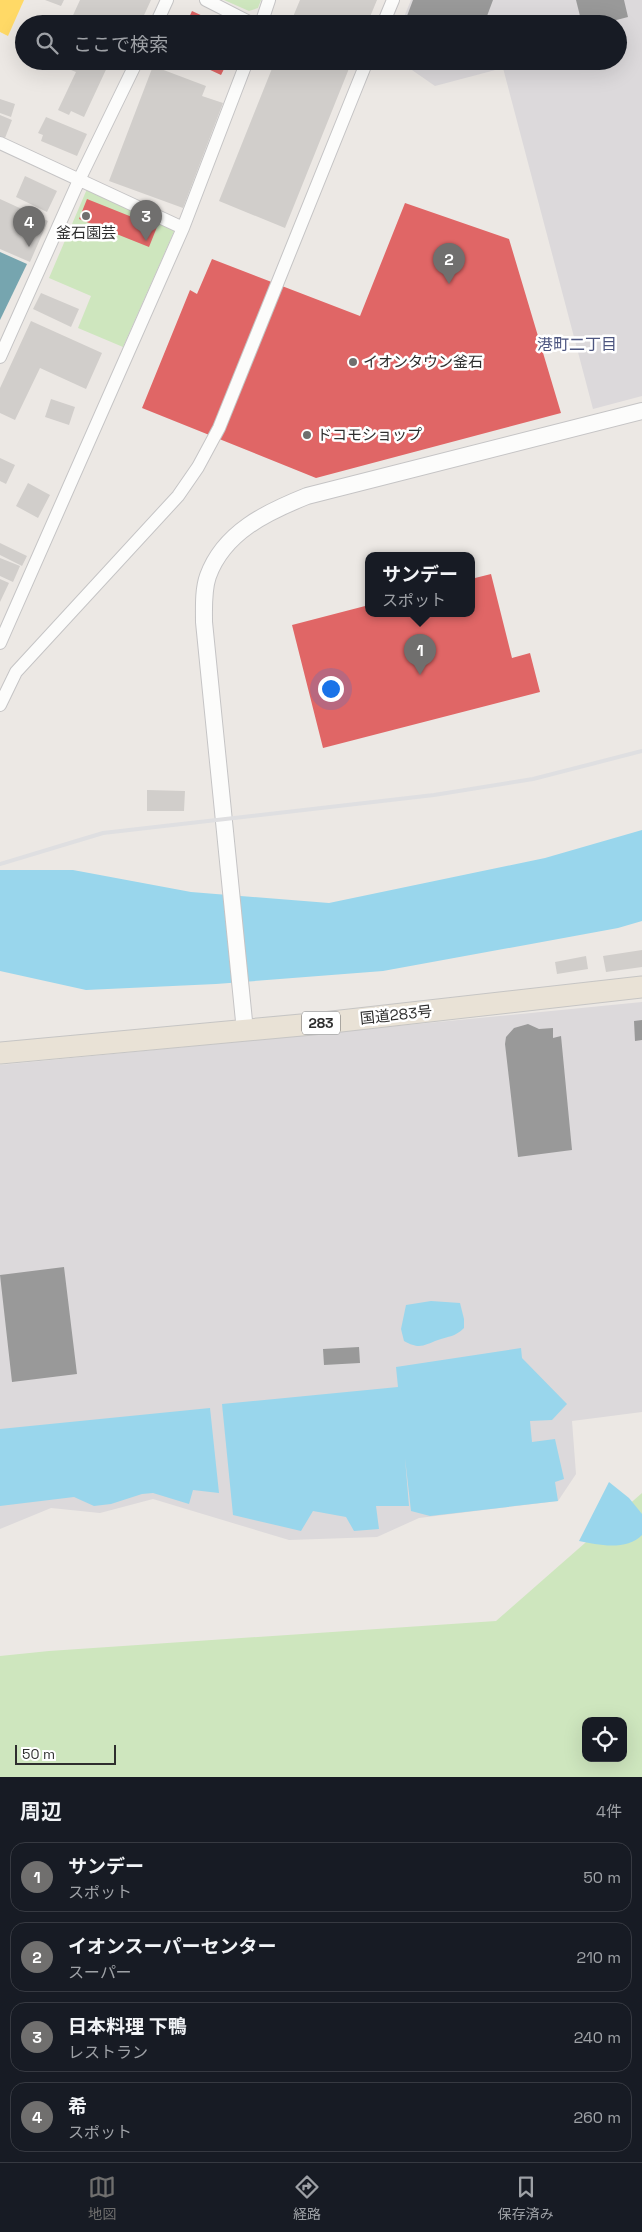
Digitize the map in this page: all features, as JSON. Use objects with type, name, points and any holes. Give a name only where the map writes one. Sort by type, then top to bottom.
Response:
[{"type":"highway","name":"国道283号","points":[[0,1053],[244,1031],[642,987]]},
{"type":"street","points":[[160,15],[167,0]]},
{"type":"street","points":[[206,0],[235,15]]},
{"type":"street","points":[[264,15],[269,0]]},
{"type":"street","points":[[386,15],[392,0]]},
{"type":"street","points":[[0,357],[80,178],[133,70]]},
{"type":"street","points":[[0,643],[183,228],[244,70]]},
{"type":"street","points":[[0,705],[16,672],[178,496],[198,466],[219,428],[363,70]]},
{"type":"street","points":[[0,143],[80,178],[183,228]]},
{"type":"street","points":[[244,1031],[204,622],[208,577],[231,540],[269,511],[308,496],[642,411]]},
{"type":"shaded area","points":[[411,0],[642,0],[642,396],[593,409],[504,70],[627,70],[627,15],[405,15]]},
{"type":"shaded area","points":[[412,70],[495,70],[435,86]]},
{"type":"shaded area","points":[[642,1002],[642,1412],[572,1421],[576,1474],[558,1501],[419,1518],[377,1537],[289,1540],[153,1499],[100,1513],[51,1508],[0,1529],[0,1065]]},
{"type":"green space","points":[[224,0],[261,0],[258,8],[249,11]]},
{"type":"green space","points":[[87,189],[176,227],[123,347],[78,328],[91,296],[49,278]]},
{"type":"green space","points":[[642,1493],[642,1777],[0,1777],[0,1656],[49,1651],[496,1621]]},
{"type":"water","points":[[642,830],[642,921],[618,928],[383,971],[216,984],[86,990],[0,971],[0,870],[73,870],[191,892],[329,903],[545,858]]},
{"type":"water","points":[[431,1301],[460,1303],[464,1328],[455,1335],[422,1346],[404,1341],[401,1329],[406,1305]]},
{"type":"water","points":[[521,1348],[522,1358],[567,1404],[552,1420],[530,1421],[532,1442],[555,1439],[564,1479],[555,1482],[558,1501],[430,1516],[411,1511],[405,1458],[409,1506],[376,1506],[379,1529],[354,1531],[346,1517],[313,1511],[301,1531],[233,1515],[222,1404],[398,1387],[396,1367]]},
{"type":"water","points":[[210,1408],[219,1493],[193,1490],[189,1504],[153,1493],[142,1494],[111,1504],[94,1506],[74,1497],[0,1506],[0,1429]]},
{"type":"water","points":[[609,1482],[629,1498],[642,1514],[642,1535],[636,1540],[620,1545],[603,1545],[579,1541]]},
{"type":"building: 住宅","points":[[0,0],[24,0],[17,15],[15,15],[15,20],[8,36],[0,32]]},
{"type":"building: 商業","points":[[192,11],[201,15],[190,15]]},
{"type":"building: 商業","points":[[210,70],[224,70],[221,75]]},
{"type":"building: 商業","points":[[87,199],[157,227],[149,247],[79,219]]},
{"type":"building: 商業","name":"イオンタウン釜石","points":[[405,203],[509,239],[561,413],[316,478],[142,408],[190,290],[197,294],[212,259],[360,316]]},
{"type":"building: 商業","points":[[491,574],[512,658],[530,653],[540,692],[323,748],[292,625],[365,606],[365,617],[475,617],[475,578]]},
{"type":"building: 公共","points":[[0,252],[27,264],[0,320]]},
{"type":"building: 工業","points":[[413,0],[493,0],[487,15],[407,15]]},
{"type":"building: 工業","points":[[576,0],[624,0],[628,17],[627,15],[580,15]]},
{"type":"building: 工業","points":[[642,1020],[642,1040],[635,1041],[634,1021]]},
{"type":"building: 工業","points":[[528,1024],[539,1029],[553,1028],[553,1038],[561,1036],[572,1150],[518,1157],[505,1044],[506,1037],[514,1028]]},
{"type":"building: 工業","points":[[64,1267],[77,1374],[12,1382],[0,1275]]},
{"type":"building: 工業","points":[[359,1347],[360,1363],[324,1365],[323,1349]]},
{"type":"building: その他","points":[[45,0],[64,0],[61,6]]},
{"type":"building: その他","points":[[80,0],[151,0],[144,15],[73,15]]},
{"type":"building: その他","points":[[300,0],[377,0],[371,15],[294,15]]},
{"type":"building: その他","points":[[71,70],[106,70],[84,117],[71,111],[69,115],[58,110],[76,72]]},
{"type":"building: その他","points":[[151,70],[164,70],[206,86],[202,96],[223,103],[183,208],[109,181]]},
{"type":"building: その他","points":[[271,70],[348,70],[285,228],[219,201]]},
{"type":"building: その他","points":[[0,99],[15,104],[11,117],[0,113]]},
{"type":"building: その他","points":[[0,115],[12,120],[5,138],[0,136]]},
{"type":"building: その他","points":[[46,117],[87,134],[77,156],[41,141],[43,135],[38,133]]},
{"type":"building: その他","points":[[25,176],[57,191],[47,212],[16,197]]},
{"type":"building: その他","points":[[0,199],[48,221],[30,262],[0,249]]},
{"type":"building: その他","points":[[41,293],[79,309],[71,327],[33,309]]},
{"type":"building: その他","points":[[31,321],[102,353],[86,389],[40,368],[15,420],[0,413],[0,388]]},
{"type":"building: その他","points":[[51,399],[75,407],[69,425],[45,417]]},
{"type":"building: その他","points":[[0,458],[15,465],[6,484],[0,481]]},
{"type":"building: その他","points":[[28,483],[50,495],[38,518],[16,506]]},
{"type":"building: その他","points":[[0,543],[27,556],[22,566],[0,555]]},
{"type":"building: その他","points":[[0,558],[20,566],[13,582],[0,576]]},
{"type":"building: その他","points":[[0,579],[9,583],[0,602]]},
{"type":"building: その他","points":[[147,790],[185,791],[184,811],[147,811]]},
{"type":"building: その他","points":[[642,950],[642,967],[606,972],[603,956]]},
{"type":"building: その他","points":[[586,956],[588,969],[557,974],[555,962]]},
{"type":"railway","points":[[0,864],[103,833],[434,795],[533,779],[642,751]]},
{"type":"place","name":"釜石園芸","points":[[86,216]]},
{"type":"place","name":"日本料理 下鴨","points":[[146,241]]},
{"type":"place","name":"希","points":[[29,247]]},
{"type":"place","name":"イオンスーパーセンター","points":[[449,284]]},
{"type":"place","name":"イオンタウン釜石","points":[[353,362]]},
{"type":"place","name":"ドコモショップ","points":[[307,435]]},
{"type":"place","name":"サンデー","points":[[420,675]]},
{"type":"district","name":"港町二丁目","points":[[577,344]]}]
